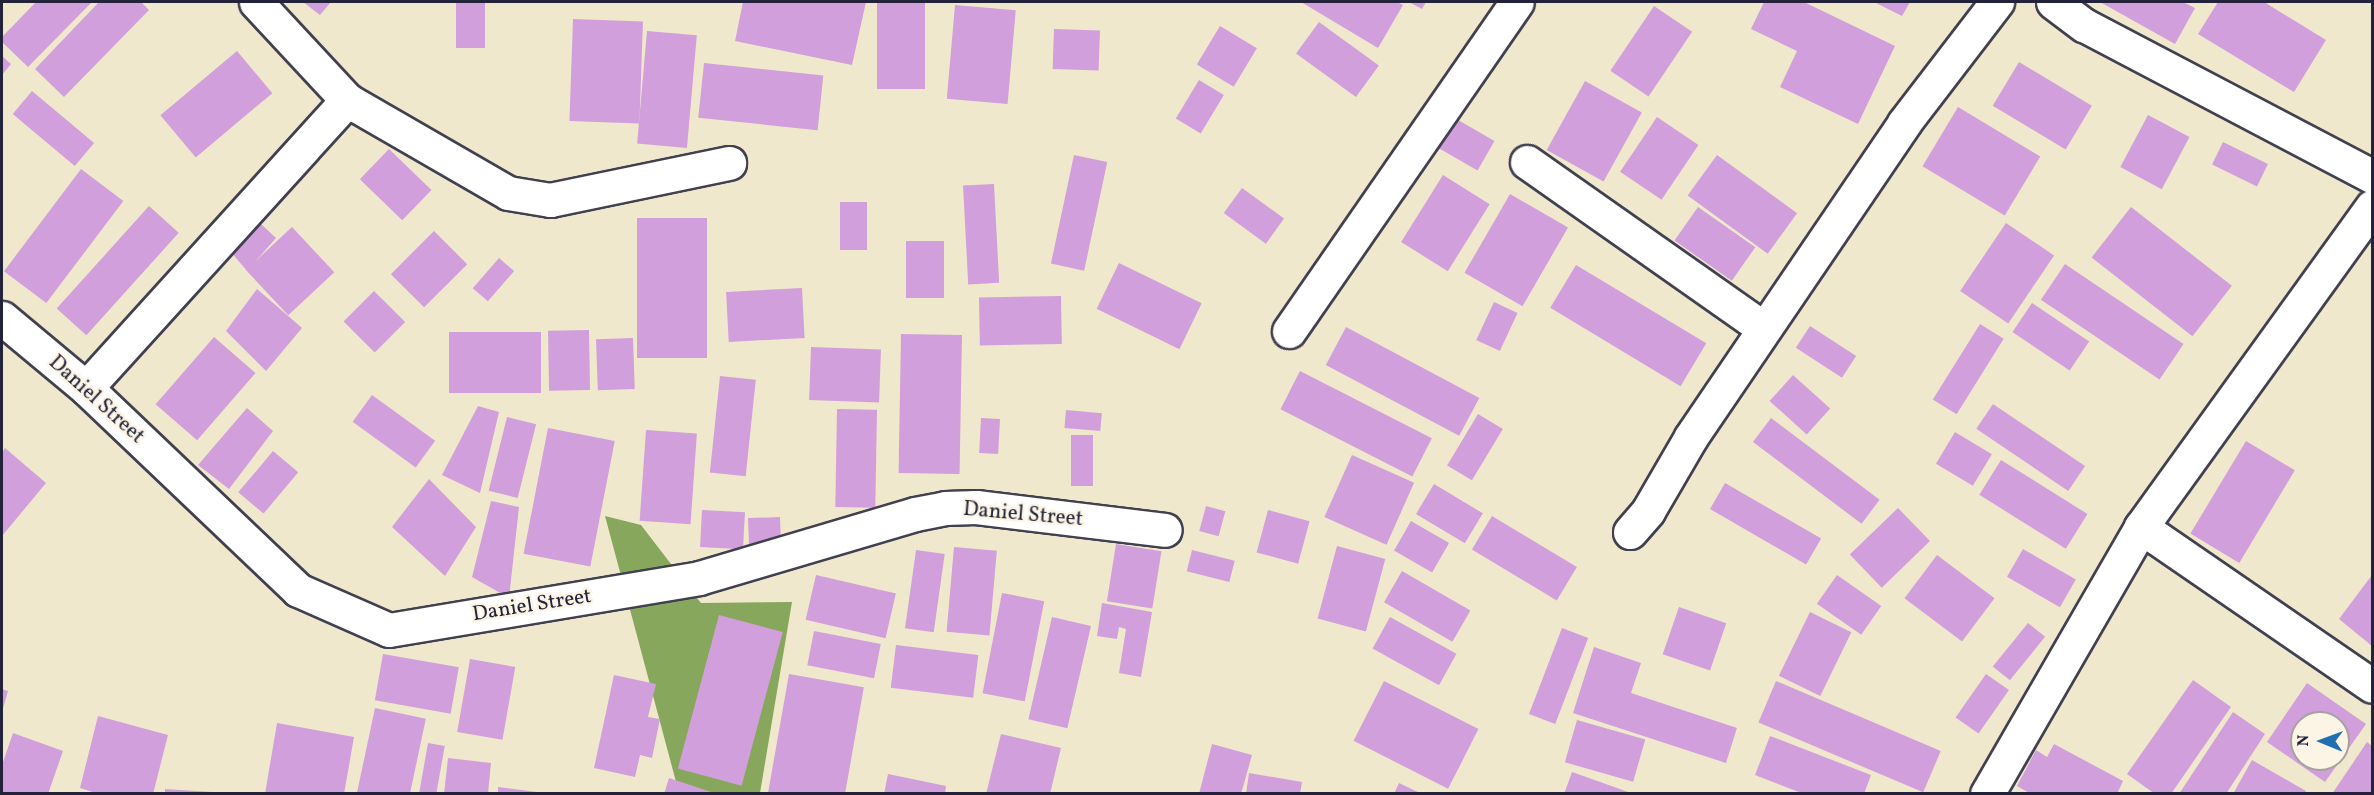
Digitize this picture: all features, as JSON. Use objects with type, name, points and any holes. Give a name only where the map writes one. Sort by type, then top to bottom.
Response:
[{"type":"street","points":[[256,2],[346,100],[508,193],[550,200],[729,163]]},
{"type":"street","points":[[1288,331],[1517,2]]},
{"type":"street","points":[[1630,532],[1648,511],[1691,437],[1904,123],[1997,2]]},
{"type":"street","points":[[2053,2],[2084,25],[2373,176]]},
{"type":"street","points":[[86,388],[346,100]]},
{"type":"street","points":[[1527,162],[1763,328]]},
{"type":"street","points":[[1987,794],[2141,527],[2373,207]]},
{"type":"street","name":"Daniel Street","points":[[2,318],[86,388],[298,590],[389,630],[699,578],[915,514],[945,508],[976,507],[1165,530]]},
{"type":"street","points":[[2141,527],[2373,686]]},
{"type":"green space","points":[[605,516],[641,525],[701,603],[792,602],[760,793],[679,793]]},
{"type":"building","points":[[36,2],[92,2],[28,67],[2,42],[2,37]]},
{"type":"building","points":[[99,2],[141,2],[149,10],[64,97],[35,69]]},
{"type":"building","points":[[303,2],[331,2],[320,15]]},
{"type":"building","points":[[456,2],[485,2],[485,48],[456,48]]},
{"type":"building","points":[[743,2],[866,2],[852,65],[735,41]]},
{"type":"building","points":[[877,2],[925,2],[925,89],[877,89]]},
{"type":"building","points":[[1301,2],[1397,2],[1403,5],[1378,48]]},
{"type":"building","points":[[1409,2],[1426,2],[1422,9]]},
{"type":"building","points":[[1764,2],[1804,2],[1895,46],[1858,124],[1780,87],[1797,51],[1751,29]]},
{"type":"building","points":[[1874,2],[1910,2],[1902,16]]},
{"type":"building","points":[[2100,2],[2183,2],[2195,8],[2175,44]]},
{"type":"building","points":[[2218,2],[2264,2],[2326,40],[2294,92],[2198,34]]},
{"type":"building","points":[[955,5],[1016,10],[1008,104],[947,99]]},
{"type":"building","points":[[1654,6],[1692,32],[1649,96],[1610,71]]},
{"type":"building","points":[[573,19],[643,21],[639,123],[569,121]]},
{"type":"building","points":[[1319,22],[1379,65],[1356,97],[1296,54]]},
{"type":"building","points":[[1220,26],[1257,48],[1234,87],[1197,65]]},
{"type":"building","points":[[1054,29],[1100,31],[1099,71],[1053,69]]},
{"type":"building","points":[[647,31],[697,35],[687,148],[637,144]]},
{"type":"building","points":[[237,51],[272,93],[196,157],[160,115]]},
{"type":"building","points":[[2,56],[11,64],[2,75]]},
{"type":"building","points":[[2019,62],[2092,106],[2066,149],[1993,106]]},
{"type":"building","points":[[704,63],[823,76],[818,130],[698,118]]},
{"type":"building","points":[[1199,80],[1224,95],[1201,134],[1176,119]]},
{"type":"building","points":[[1585,81],[1642,113],[1604,182],[1547,150]]},
{"type":"building","points":[[32,91],[94,143],[75,166],[13,114]]},
{"type":"building","points":[[1958,107],[2040,156],[2005,216],[1922,166]]},
{"type":"building","points":[[1446,113],[1494,141],[1477,170],[1429,142]]},
{"type":"building","points":[[2148,115],[2189,137],[2162,189],[2120,167]]},
{"type":"building","points":[[1657,117],[1698,145],[1662,200],[1620,172]]},
{"type":"building","points":[[2223,142],[2268,164],[2257,186],[2212,164]]},
{"type":"building","points":[[389,149],[431,190],[402,220],[360,179]]},
{"type":"building","points":[[1074,155],[1107,162],[1084,271],[1051,264]]},
{"type":"building","points":[[1717,155],[1797,213],[1768,254],[1688,195]]},
{"type":"building","points":[[81,169],[123,201],[46,303],[4,271]]},
{"type":"building","points":[[1443,175],[1490,204],[1448,271],[1401,242]]},
{"type":"building","points":[[994,184],[999,283],[968,284],[963,186]]},
{"type":"building","points":[[1242,188],[1284,219],[1266,244],[1224,213]]},
{"type":"building","points":[[1510,194],[1568,228],[1523,306],[1464,273]]},
{"type":"building","points":[[840,202],[867,202],[867,250],[840,250]]},
{"type":"building","points":[[149,206],[179,233],[86,335],[57,309]]},
{"type":"building","points":[[1698,207],[1755,247],[1732,281],[1674,241]]},
{"type":"building","points":[[2131,207],[2232,286],[2192,336],[2092,257]]},
{"type":"building","points":[[637,218],[707,218],[707,358],[637,358]]},
{"type":"building","points":[[2006,223],[2054,255],[2008,323],[1960,291]]},
{"type":"building","points":[[261,224],[276,238],[247,271],[231,252]]},
{"type":"building","points":[[292,227],[334,272],[288,315],[246,270]]},
{"type":"building","points":[[434,231],[467,264],[424,307],[391,274]]},
{"type":"building","points":[[906,241],[944,241],[944,298],[906,298]]},
{"type":"building","points":[[499,258],[514,271],[488,301],[473,288]]},
{"type":"building","points":[[1119,263],[1202,303],[1179,349],[1097,309]]},
{"type":"building","points":[[2065,264],[2184,344],[2160,380],[2041,300]]},
{"type":"building","points":[[1576,265],[1706,343],[1681,386],[1550,308]]},
{"type":"building","points":[[802,288],[805,338],[729,342],[726,292]]},
{"type":"building","points":[[257,289],[302,328],[266,371],[226,331]]},
{"type":"building","points":[[374,291],[405,322],[375,353],[344,321]]},
{"type":"building","points":[[1061,296],[1062,344],[980,345],[979,297]]},
{"type":"building","points":[[1494,302],[1518,313],[1500,351],[1476,340]]},
{"type":"building","points":[[2032,303],[2089,342],[2070,371],[2012,332]]},
{"type":"building","points":[[1980,324],[2004,339],[1957,414],[1933,399]]},
{"type":"building","points":[[1810,326],[1856,356],[1842,378],[1796,348]]},
{"type":"building","points":[[1346,327],[1479,398],[1459,436],[1326,365]]},
{"type":"building","points":[[589,330],[590,390],[549,391],[548,331]]},
{"type":"building","points":[[449,332],[541,332],[541,393],[449,393]]},
{"type":"building","points":[[901,334],[962,335],[960,474],[899,473]]},
{"type":"building","points":[[214,337],[256,373],[197,440],[156,404]]},
{"type":"building","points":[[633,338],[635,389],[598,390],[596,339]]},
{"type":"building","points":[[811,347],[881,349],[879,402],[809,400]]},
{"type":"building","points":[[1300,371],[1432,438],[1412,477],[1280,409]]},
{"type":"building","points":[[1793,375],[1830,408],[1807,434],[1770,401]]},
{"type":"building","points":[[720,376],[756,380],[746,476],[710,472]]},
{"type":"building","points":[[372,395],[435,441],[416,468],[353,422]]},
{"type":"building","points":[[1993,404],[2085,466],[2068,491],[1976,429]]},
{"type":"building","points":[[478,406],[499,412],[480,493],[442,475]]},
{"type":"building","points":[[247,408],[273,431],[229,489],[198,465]]},
{"type":"building","points":[[837,409],[877,410],[875,508],[835,507]]},
{"type":"building","points":[[1066,410],[1102,413],[1100,431],[1064,428]]},
{"type":"building","points":[[1478,414],[1503,429],[1472,480],[1447,465]]},
{"type":"building","points":[[507,417],[536,424],[518,498],[489,491]]},
{"type":"building","points":[[981,418],[1000,419],[998,454],[979,453]]},
{"type":"building","points":[[1771,418],[1880,500],[1862,524],[1753,442]]},
{"type":"building","points":[[548,428],[615,441],[590,567],[524,554]]},
{"type":"building","points":[[646,430],[697,434],[691,524],[640,521]]},
{"type":"building","points":[[1955,432],[1992,454],[1973,486],[1936,464]]},
{"type":"building","points":[[1071,435],[1093,435],[1093,486],[1071,486]]},
{"type":"building","points":[[2246,441],[2295,470],[2239,563],[2190,534]]},
{"type":"building","points":[[5,448],[46,483],[2,536],[2,453]]},
{"type":"building","points":[[273,451],[298,472],[264,514],[238,492]]},
{"type":"building","points":[[1352,455],[1414,483],[1386,545],[1324,517]]},
{"type":"building","points":[[2001,460],[2088,514],[2066,549],[1979,495]]},
{"type":"building","points":[[429,479],[476,527],[445,576],[392,527]]},
{"type":"building","points":[[1725,483],[1821,538],[1806,564],[1710,509]]},
{"type":"building","points":[[1434,484],[1483,513],[1465,543],[1416,514]]},
{"type":"building","points":[[491,501],[519,507],[509,598],[472,577]]},
{"type":"building","points":[[1206,506],[1225,511],[1219,536],[1199,531]]},
{"type":"building","points":[[1898,508],[1930,541],[1882,588],[1850,555]]},
{"type":"building","points":[[702,510],[745,512],[743,549],[700,547]]},
{"type":"building","points":[[1268,510],[1310,521],[1298,564],[1257,553]]},
{"type":"building","points":[[1492,516],[1577,567],[1557,600],[1472,549]]},
{"type":"building","points":[[780,517],[781,546],[749,547],[748,518]]},
{"type":"building","points":[[1411,521],[1449,543],[1432,572],[1394,550]]},
{"type":"building","points":[[1116,544],[1161,551],[1152,608],[1107,601]]},
{"type":"building","points":[[1337,546],[1385,559],[1366,631],[1318,618]]},
{"type":"building","points":[[954,547],[997,551],[989,635],[947,632]]},
{"type":"building","points":[[2023,549],[2076,579],[2060,607],[2007,577]]},
{"type":"building","points":[[916,550],[945,554],[934,632],[905,628]]},
{"type":"building","points":[[1192,550],[1235,561],[1229,582],[1187,571]]},
{"type":"building","points":[[1937,555],[1995,598],[1962,641],[1905,598]]},
{"type":"building","points":[[1402,571],[1470,610],[1452,642],[1384,602]]},
{"type":"building","points":[[816,575],[896,593],[886,638],[806,620]]},
{"type":"building","points":[[1837,575],[1881,606],[1861,635],[1817,604]]},
{"type":"building","points":[[2372,575],[2372,646],[2339,619]]},
{"type":"building","points":[[1002,593],[1044,601],[1025,701],[983,693]]},
{"type":"building","points":[[1102,603],[1152,612],[1141,677],[1119,673],[1126,629],[1119,627],[1117,639],[1097,636]]},
{"type":"building","points":[[1679,607],[1726,623],[1710,671],[1663,654]]},
{"type":"building","points":[[1810,612],[1851,632],[1820,696],[1779,676]]},
{"type":"building","points":[[719,615],[783,632],[742,786],[678,769]]},
{"type":"building","points":[[1052,617],[1091,626],[1067,728],[1028,719]]},
{"type":"building","points":[[1390,617],[1456,654],[1439,685],[1373,648]]},
{"type":"building","points":[[2028,623],[2045,637],[2010,680],[1993,667]]},
{"type":"building","points":[[1562,628],[1588,638],[1555,724],[1529,714]]},
{"type":"building","points":[[814,631],[881,644],[874,678],[807,665]]},
{"type":"building","points":[[896,645],[978,655],[973,698],[891,688]]},
{"type":"building","points":[[1594,647],[1641,663],[1631,693],[1737,728],[1726,763],[1573,713]]},
{"type":"building","points":[[383,654],[459,667],[451,714],[375,700]]},
{"type":"building","points":[[470,659],[515,667],[502,740],[457,732]]},
{"type":"building","points":[[789,674],[864,687],[845,794],[768,794]]},
{"type":"building","points":[[1986,674],[2009,690],[1979,733],[1956,717]]},
{"type":"building","points":[[614,675],[656,684],[648,717],[660,719],[652,758],[640,755],[635,777],[594,768]]},
{"type":"building","points":[[2193,680],[2231,707],[2171,794],[2155,794],[2127,774]]},
{"type":"building","points":[[1384,681],[1478,729],[1448,789],[1354,741]]},
{"type":"building","points":[[1776,681],[1941,751],[1923,792],[1758,722]]},
{"type":"building","points":[[2307,683],[2347,711],[2290,711],[2290,758],[2267,742]]},
{"type":"building","points":[[2,689],[8,691],[2,712]]},
{"type":"building","points":[[375,708],[426,719],[410,794],[357,794]]},
{"type":"building","points":[[2233,712],[2265,734],[2226,794],[2179,794]]},
{"type":"building","points":[[2350,713],[2366,724],[2350,747]]},
{"type":"building","points":[[98,716],[168,735],[153,794],[99,794],[80,788]]},
{"type":"building","points":[[1577,720],[1645,740],[1633,782],[1565,762]]},
{"type":"building","points":[[277,723],[354,737],[344,794],[265,794]]},
{"type":"building","points":[[13,733],[63,751],[48,794],[2,794],[2,765]]},
{"type":"building","points":[[1001,734],[1061,748],[1050,794],[986,794]]},
{"type":"building","points":[[1770,736],[1871,775],[1864,794],[1804,794],[1755,775]]},
{"type":"building","points":[[2367,742],[2372,746],[2372,794],[2332,794],[2347,771],[2350,771],[2350,767]]},
{"type":"building","points":[[428,743],[445,746],[436,794],[419,794]]},
{"type":"building","points":[[1212,744],[1252,755],[1241,794],[1199,794]]},
{"type":"building","points":[[2054,744],[2123,781],[2117,794],[2031,794],[2017,786],[2036,750],[2047,757]]},
{"type":"building","points":[[448,758],[491,763],[488,794],[444,794]]},
{"type":"building","points":[[2252,760],[2306,791],[2304,794],[2233,794]]},
{"type":"building","points":[[2309,771],[2333,771],[2325,782]]},
{"type":"building","points":[[1572,772],[1631,793],[1631,794],[1564,794]]},
{"type":"building","points":[[1249,773],[1302,782],[1300,794],[1246,794]]},
{"type":"building","points":[[888,774],[946,786],[945,794],[884,794]]},
{"type":"building","points":[[669,778],[714,793],[714,794],[664,794]]},
{"type":"building","points":[[1399,783],[1422,794],[1394,794]]},
{"type":"building","points":[[498,787],[537,792],[537,794],[498,794]]},
{"type":"building","points":[[165,789],[212,792],[212,794],[165,794]]}]
